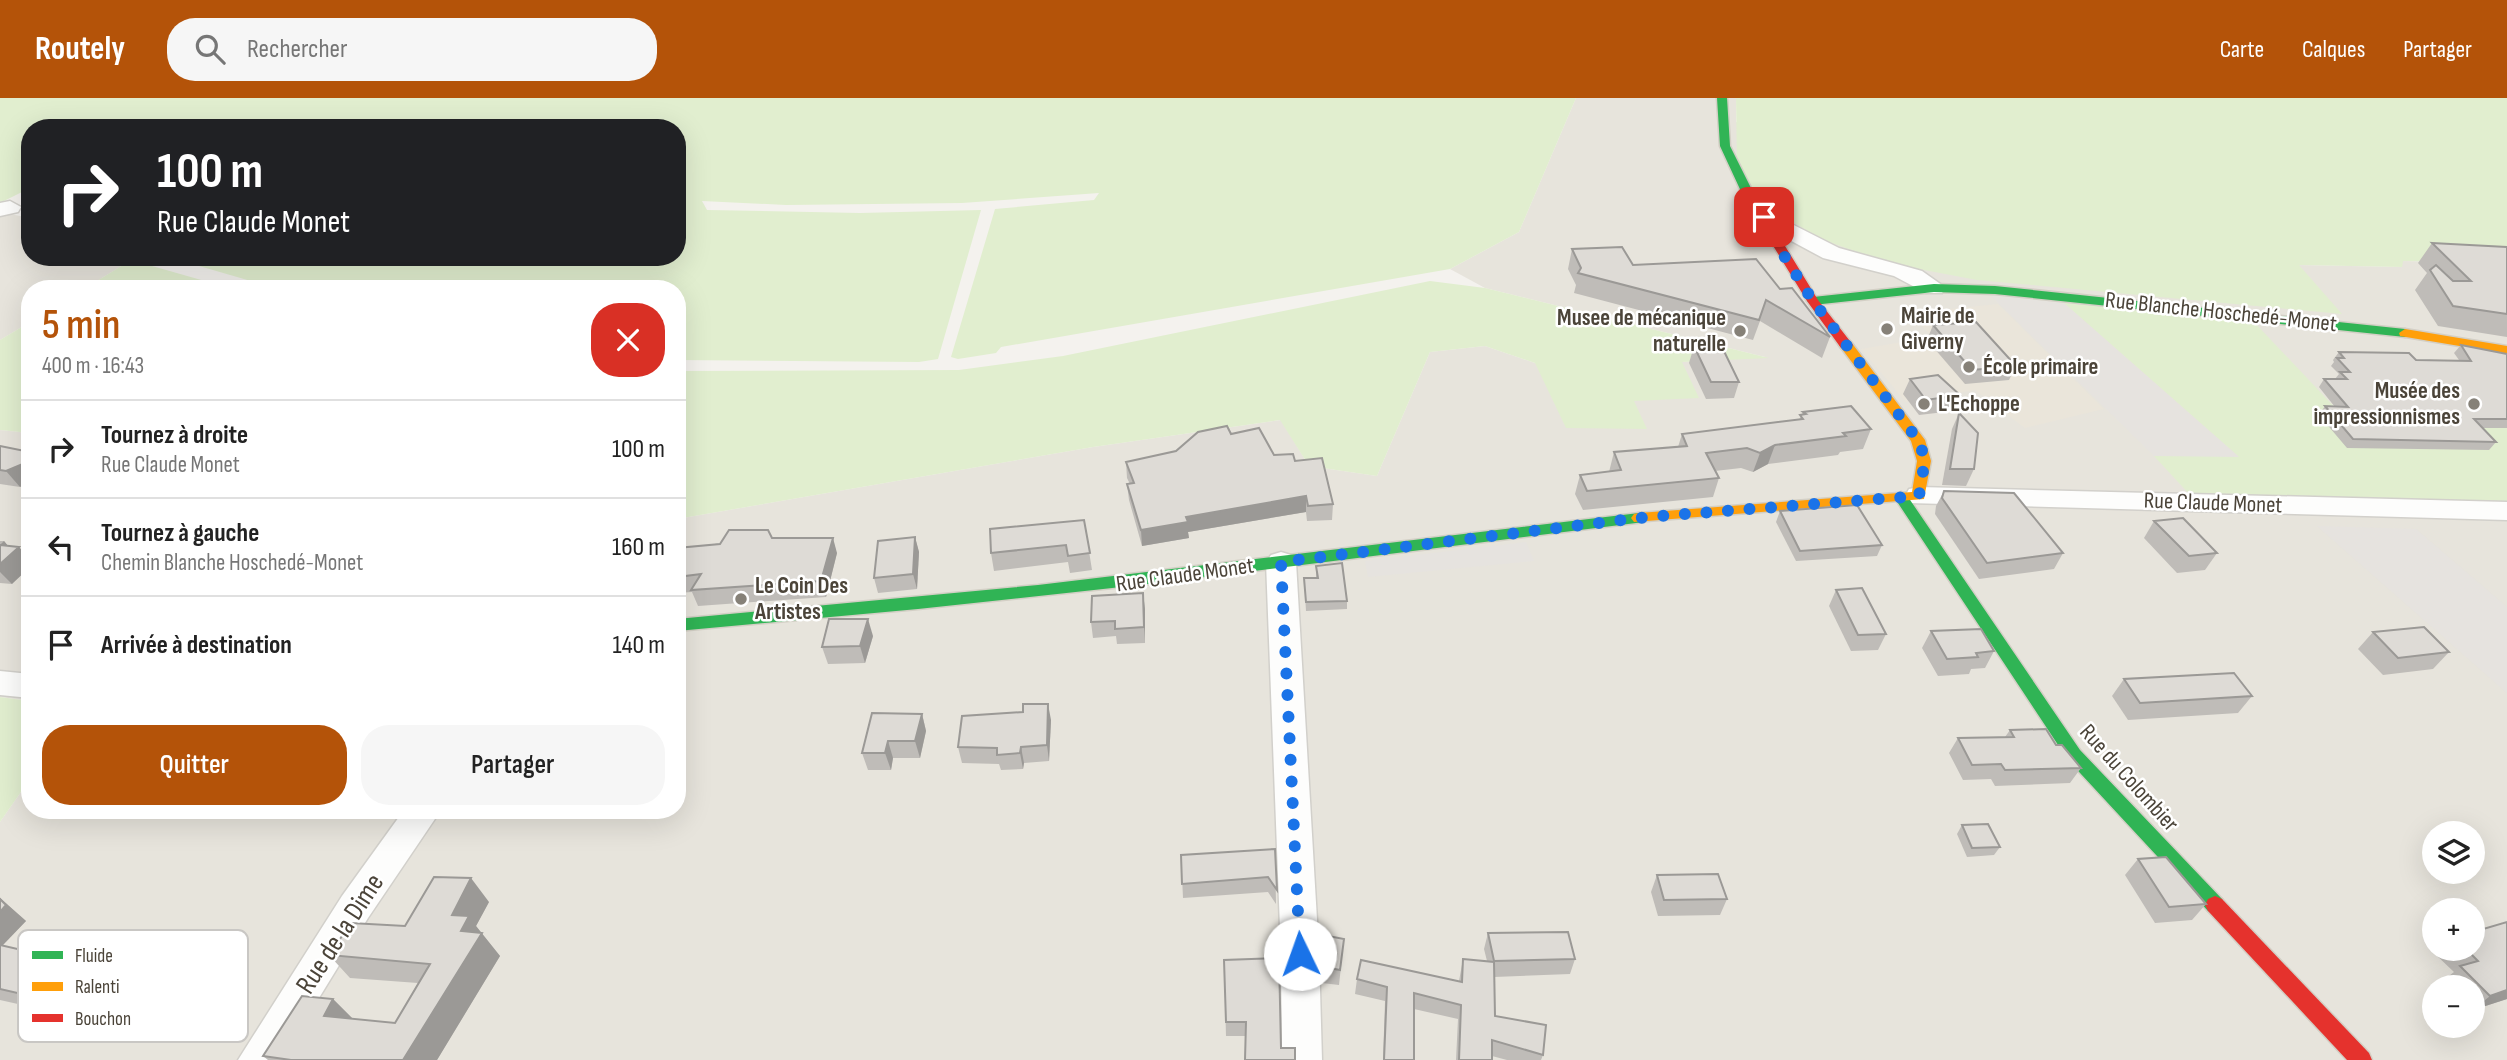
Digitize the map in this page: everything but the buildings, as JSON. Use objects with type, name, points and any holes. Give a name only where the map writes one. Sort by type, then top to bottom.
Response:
[{"type":"street","points":[[1722,98],[1725,146],[1740,182],[1764,217],[1770,234],[1813,301],[1918,440],[1924,453],[1925,468],[1910,496]]},
{"type":"street","name":"Rue Blanche Hoschedé-Monet","points":[[1764,217],[1817,248],[1871,267],[1919,278],[1934,288]]},
{"type":"street","name":"Rue Blanche Hoschedé-Monet","points":[[1813,301],[1934,288],[1995,290],[2318,321],[2507,350]]},
{"type":"street","name":"Rue Claude Monet","points":[[686,624],[1042,593],[1647,517],[1910,496],[2507,512]]},
{"type":"street","name":"Rue du Colombier","points":[[1910,496],[2074,755],[2361,1060]]},
{"type":"street","points":[[1281,562],[1300,940],[1302,1060]]},
{"type":"street","points":[[0,683],[21,685]]},
{"type":"street","name":"Rue de la Dime","points":[[258,1060],[355,907],[418,819]]},
{"type":"shaded area","points":[[1576,98],[1736,98],[1736,122],[2341,314],[2298,265],[2402,267],[2402,261],[2507,263],[2507,1060],[0,1060],[0,822],[21,792],[21,819],[686,819],[686,517],[1093,447],[1281,420],[1309,466],[1377,476],[1430,352],[1485,346],[1535,363],[1646,428],[1633,401],[1681,362],[1765,357],[1485,288],[1450,269],[1519,232]]},
{"type":"shaded area","points":[[0,212],[21,216],[21,266],[121,266],[99,280],[21,280],[21,327],[0,340]]},
{"type":"shaded area","points":[[1989,294],[2064,303],[2239,457],[2154,456]]},
{"type":"shaded area","name":"École primaire","points":[[1998,304],[2104,409],[2025,428],[1975,390],[1906,402],[1861,349],[1932,337],[1910,313]]},
{"type":"shaded area","points":[[0,430],[21,432],[21,700],[0,697]]},
{"type":"shaded area","points":[[2317,526],[2416,529],[2507,607],[2507,693]]},
{"type":"shaded area","points":[[1526,542],[1534,561],[1368,577],[1365,561]]},
{"type":"green space","points":[[0,98],[1576,98],[1519,232],[1450,269],[1001,347],[996,353],[958,359],[951,357],[995,209],[1094,200],[1099,193],[962,203],[786,205],[702,201],[707,210],[860,213],[981,210],[938,359],[919,362],[686,360],[686,280],[247,280],[199,266],[686,266],[686,119],[21,119],[21,192],[0,203]]},
{"type":"green space","points":[[1736,98],[2507,98],[2507,263],[2403,261],[2402,267],[2299,265],[2342,314],[1977,280],[1887,263],[1821,239],[1763,204],[1737,167]]},
{"type":"green space","points":[[121,266],[152,266],[201,280],[99,280]]},
{"type":"green space","points":[[1430,281],[1485,288],[1769,358],[1682,362],[1699,398],[1634,401],[1647,429],[1566,428],[1535,363],[1485,346],[1430,352],[1377,476],[1309,466],[1280,420],[1093,447],[686,517],[686,371],[959,370],[1063,356]]},
{"type":"green space","points":[[2064,303],[2254,322],[2342,415],[2507,419],[2507,503],[2191,496],[2154,456],[2238,456]]},
{"type":"green space","points":[[21,327],[21,432],[0,430],[0,340]]},
{"type":"green space","points":[[0,697],[21,700],[21,792],[0,822]]},
{"type":"traffic: fast","points":[[1722,98],[1725,146],[1751,200]]},
{"type":"traffic: fast","points":[[1813,301],[1934,288],[1995,290],[2405,333]]},
{"type":"traffic: fast","points":[[1901,497],[2074,755],[2215,905]]},
{"type":"traffic: fast","points":[[686,624],[1038,591],[1639,518]]},
{"type":"traffic: slow","points":[[2405,333],[2507,350]]},
{"type":"traffic: slow","points":[[1639,518],[1919,496],[1924,461],[1918,440],[1846,345]]},
{"type":"traffic: jam","points":[[1751,200],[1813,301],[1846,345]]},
{"type":"traffic: jam","points":[[2215,905],[2361,1060]]},
{"type":"place","name":"Mairie de Giverny","points":[[1887,329]]},
{"type":"place","name":"Musee de mécanique naturelle","points":[[1740,331]]},
{"type":"place","name":"École primaire","points":[[1969,367]]},
{"type":"place","name":"L'Echoppe","points":[[1924,404]]},
{"type":"place","name":"Musée des impressionnismes","points":[[2474,404]]},
{"type":"place","name":"Le Coin Des Artistes","points":[[741,599]]},
{"type":"route","points":[[1300,954],[1281,562],[1647,517],[1919,496],[1925,468],[1924,453],[1918,440],[1813,301],[1770,234],[1764,217]]}]
